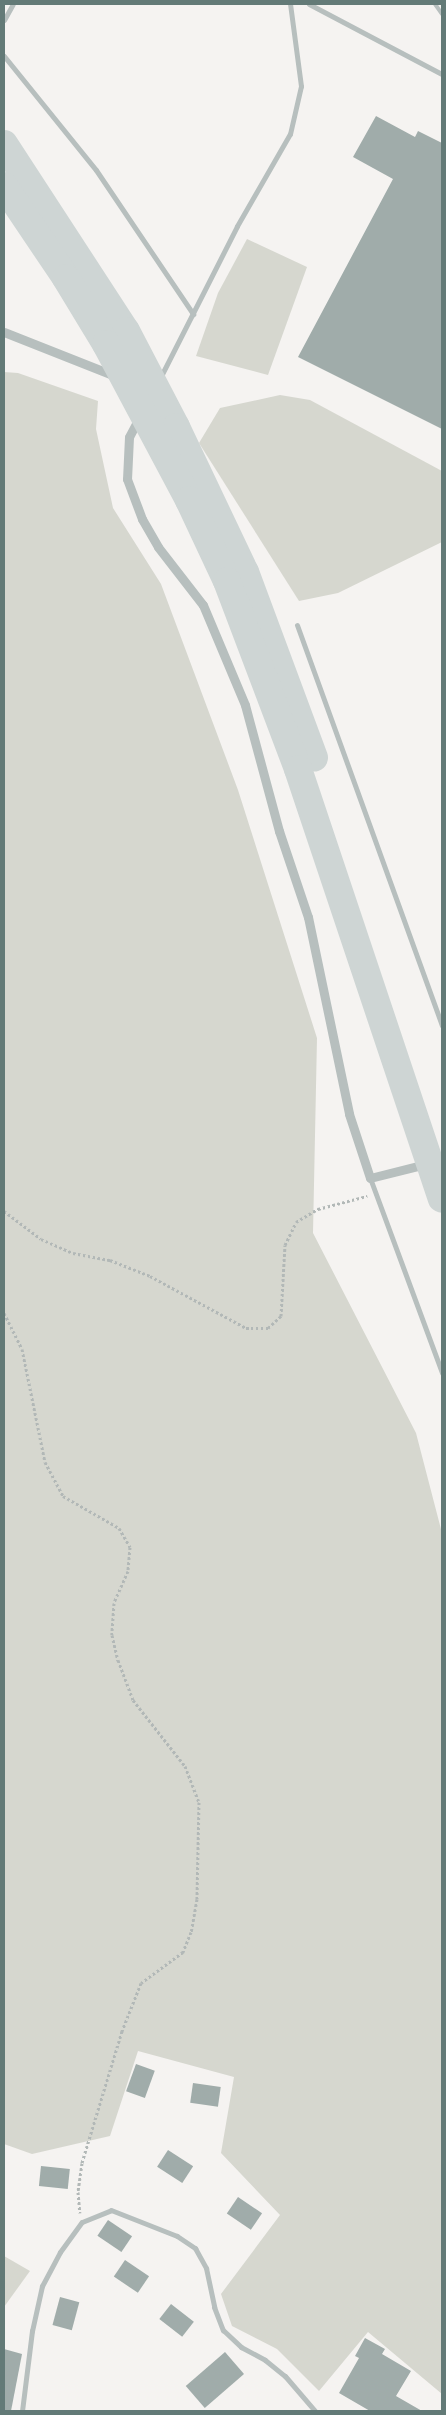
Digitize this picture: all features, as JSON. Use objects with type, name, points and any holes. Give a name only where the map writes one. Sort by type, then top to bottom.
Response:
[{"type":"highway","points":[[4,144],[76,271],[106,344],[245,572],[281,665],[442,1131]]},
{"type":"highway","points":[[4,186],[76,271]]},
{"type":"highway","points":[[199,496],[227,581],[298,769],[442,1198]]},
{"type":"street","points":[[4,20],[13,4]]},
{"type":"street","points":[[290,4],[301,86],[290,134],[236,226],[129,437],[127,479],[142,518],[158,547],[203,605],[245,705],[279,831],[308,917],[349,1114],[370,1178],[442,1373]]},
{"type":"street","points":[[309,4],[442,74]]},
{"type":"street","points":[[4,56],[96,170],[193,314]]},
{"type":"street","points":[[4,332],[152,391]]},
{"type":"street","points":[[297,624],[442,1026]]},
{"type":"street","points":[[370,1178],[422,1165]]},
{"type":"street","points":[[22,2411],[32,2331],[42,2286],[60,2252],[82,2222],[111,2210],[177,2236],[195,2248],[206,2268],[214,2307],[223,2330],[241,2347],[266,2360],[285,2376],[315,2411]]},
{"type":"lane","points":[[435,4],[442,14]]},
{"type":"path","points":[[4,1211],[41,1239],[73,1253],[110,1260],[150,1276],[246,1328],[268,1328],[281,1316],[285,1245],[296,1222],[318,1209],[376,1194]]},
{"type":"path","points":[[4,1312],[22,1349],[45,1462],[63,1496],[119,1528],[130,1547],[128,1571],[114,1603],[112,1635],[118,1660],[132,1700],[185,1766],[199,1802],[197,1899],[191,1932],[183,1952],[141,1983],[122,2031],[82,2163],[78,2192],[82,2222]]},
{"type":"shaded area","points":[[247,239],[307,267],[268,375],[196,356],[218,293]]},
{"type":"shaded area","points":[[4,372],[18,373],[98,401],[96,429],[113,508],[161,584],[238,790],[317,1038],[313,1233],[416,1433],[442,1533],[442,2394],[368,2332],[319,2391],[277,2349],[232,2326],[221,2294],[280,2215],[221,2153],[234,2077],[138,2051],[110,2136],[32,2154],[4,2144]]},
{"type":"shaded area","points":[[280,395],[310,400],[442,471],[442,542],[338,593],[299,601],[199,443],[220,408]]},
{"type":"shaded area","points":[[4,2256],[30,2271],[4,2307]]},
{"type":"building","points":[[376,116],[415,137],[418,131],[442,143],[442,429],[298,357],[393,179],[353,157]]},
{"type":"building","points":[[136,2064],[155,2071],[145,2098],[126,2091]]},
{"type":"building","points":[[193,2083],[221,2087],[218,2107],[190,2103]]},
{"type":"building","points":[[168,2150],[193,2166],[182,2183],[157,2167]]},
{"type":"building","points":[[41,2166],[70,2169],[68,2189],[39,2186]]},
{"type":"building","points":[[238,2197],[262,2213],[251,2230],[227,2214]]},
{"type":"building","points":[[108,2220],[132,2236],[121,2252],[97,2236]]},
{"type":"building","points":[[125,2260],[149,2276],[138,2293],[114,2277]]},
{"type":"building","points":[[60,2297],[79,2302],[72,2330],[52,2325]]},
{"type":"building","points":[[171,2304],[194,2322],[182,2337],[159,2319]]},
{"type":"building","points":[[365,2338],[385,2349],[382,2354],[411,2371],[396,2396],[422,2411],[370,2411],[339,2393],[359,2358],[355,2356]]},
{"type":"building","points":[[4,2349],[22,2354],[11,2411],[4,2411]]},
{"type":"building","points":[[225,2352],[244,2374],[205,2408],[186,2386]]}]
